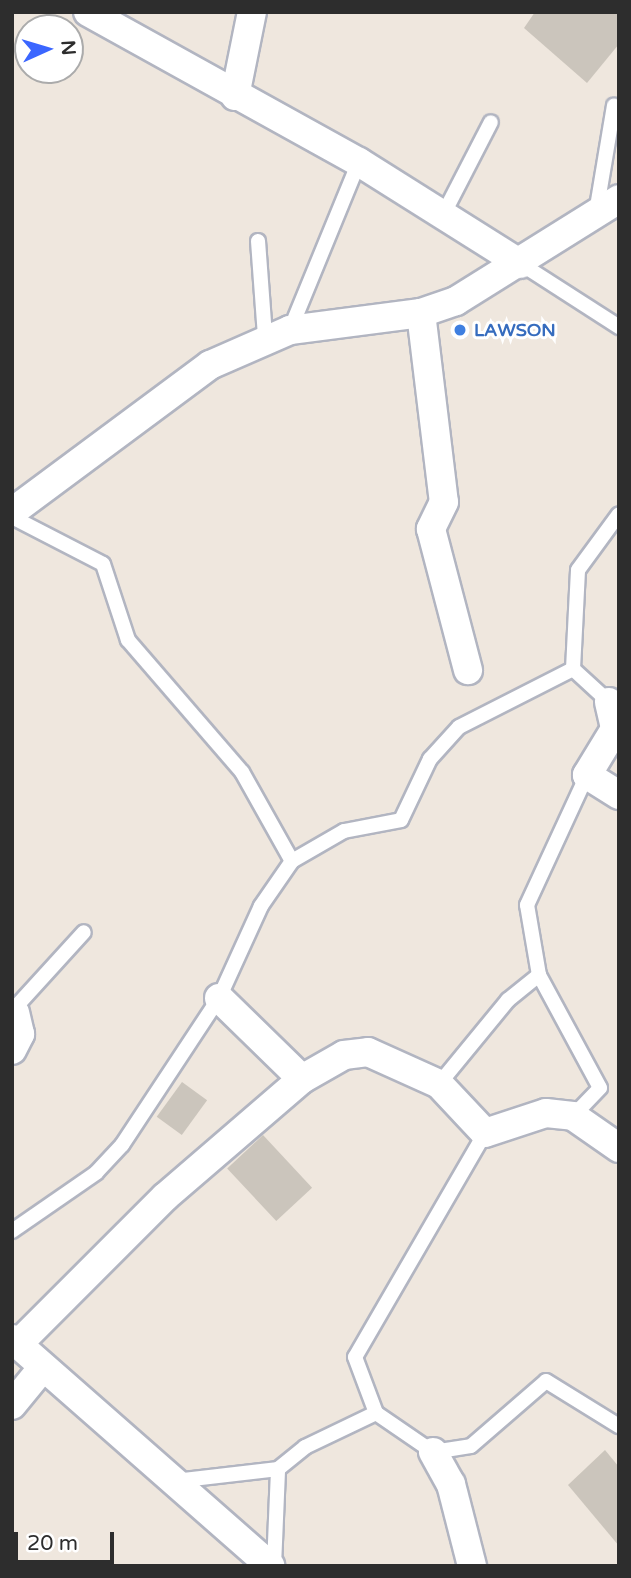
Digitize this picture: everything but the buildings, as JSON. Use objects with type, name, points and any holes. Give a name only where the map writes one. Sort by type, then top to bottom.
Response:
[{"type":"street","points":[[88,12],[235,96],[359,162],[444,213],[521,264]]},
{"type":"street","points":[[235,96],[252,12]]},
{"type":"street","points":[[12,515],[210,365],[277,334],[421,313],[456,301],[521,264],[619,199]]},
{"type":"street","points":[[421,313],[444,502],[431,529],[468,670]]},
{"type":"street","points":[[609,702],[615,729],[587,775],[619,795]]},
{"type":"street","points":[[219,998],[302,1079]]},
{"type":"street","points":[[12,1050],[20,1034],[14,1011]]},
{"type":"street","points":[[272,1566],[15,1341],[165,1197],[302,1079],[344,1055],[368,1052],[439,1084],[485,1133],[546,1113],[573,1116],[619,1148]]},
{"type":"street","points":[[12,1405],[43,1367]]},
{"type":"street","points":[[433,1452],[451,1484],[472,1566]]},
{"type":"lane","points":[[595,214],[614,105]]},
{"type":"lane","points":[[444,213],[491,122]]},
{"type":"lane","points":[[277,334],[359,162]]},
{"type":"lane","points":[[258,241],[277,334]]},
{"type":"lane","points":[[521,264],[619,327]]},
{"type":"lane","points":[[573,669],[578,570],[619,513]]},
{"type":"lane","points":[[12,515],[103,564],[128,640],[242,772],[292,861]]},
{"type":"lane","points":[[573,669],[609,702]]},
{"type":"lane","points":[[12,1231],[96,1173],[122,1144],[219,998],[261,906],[292,861],[344,831],[401,820],[430,759],[459,727],[573,669]]},
{"type":"lane","points":[[573,1116],[600,1087],[539,975],[527,905],[587,775]]},
{"type":"lane","points":[[14,1011],[84,932]]},
{"type":"lane","points":[[439,1084],[508,1000],[539,975]]},
{"type":"lane","points":[[485,1133],[355,1357],[376,1413],[433,1452],[471,1446],[546,1381],[619,1426]]},
{"type":"lane","points":[[173,1481],[278,1469],[305,1447],[376,1413]]},
{"type":"lane","points":[[272,1566],[278,1469]]},
{"type":"place","name":"LAWSON","points":[[460,330]]}]
